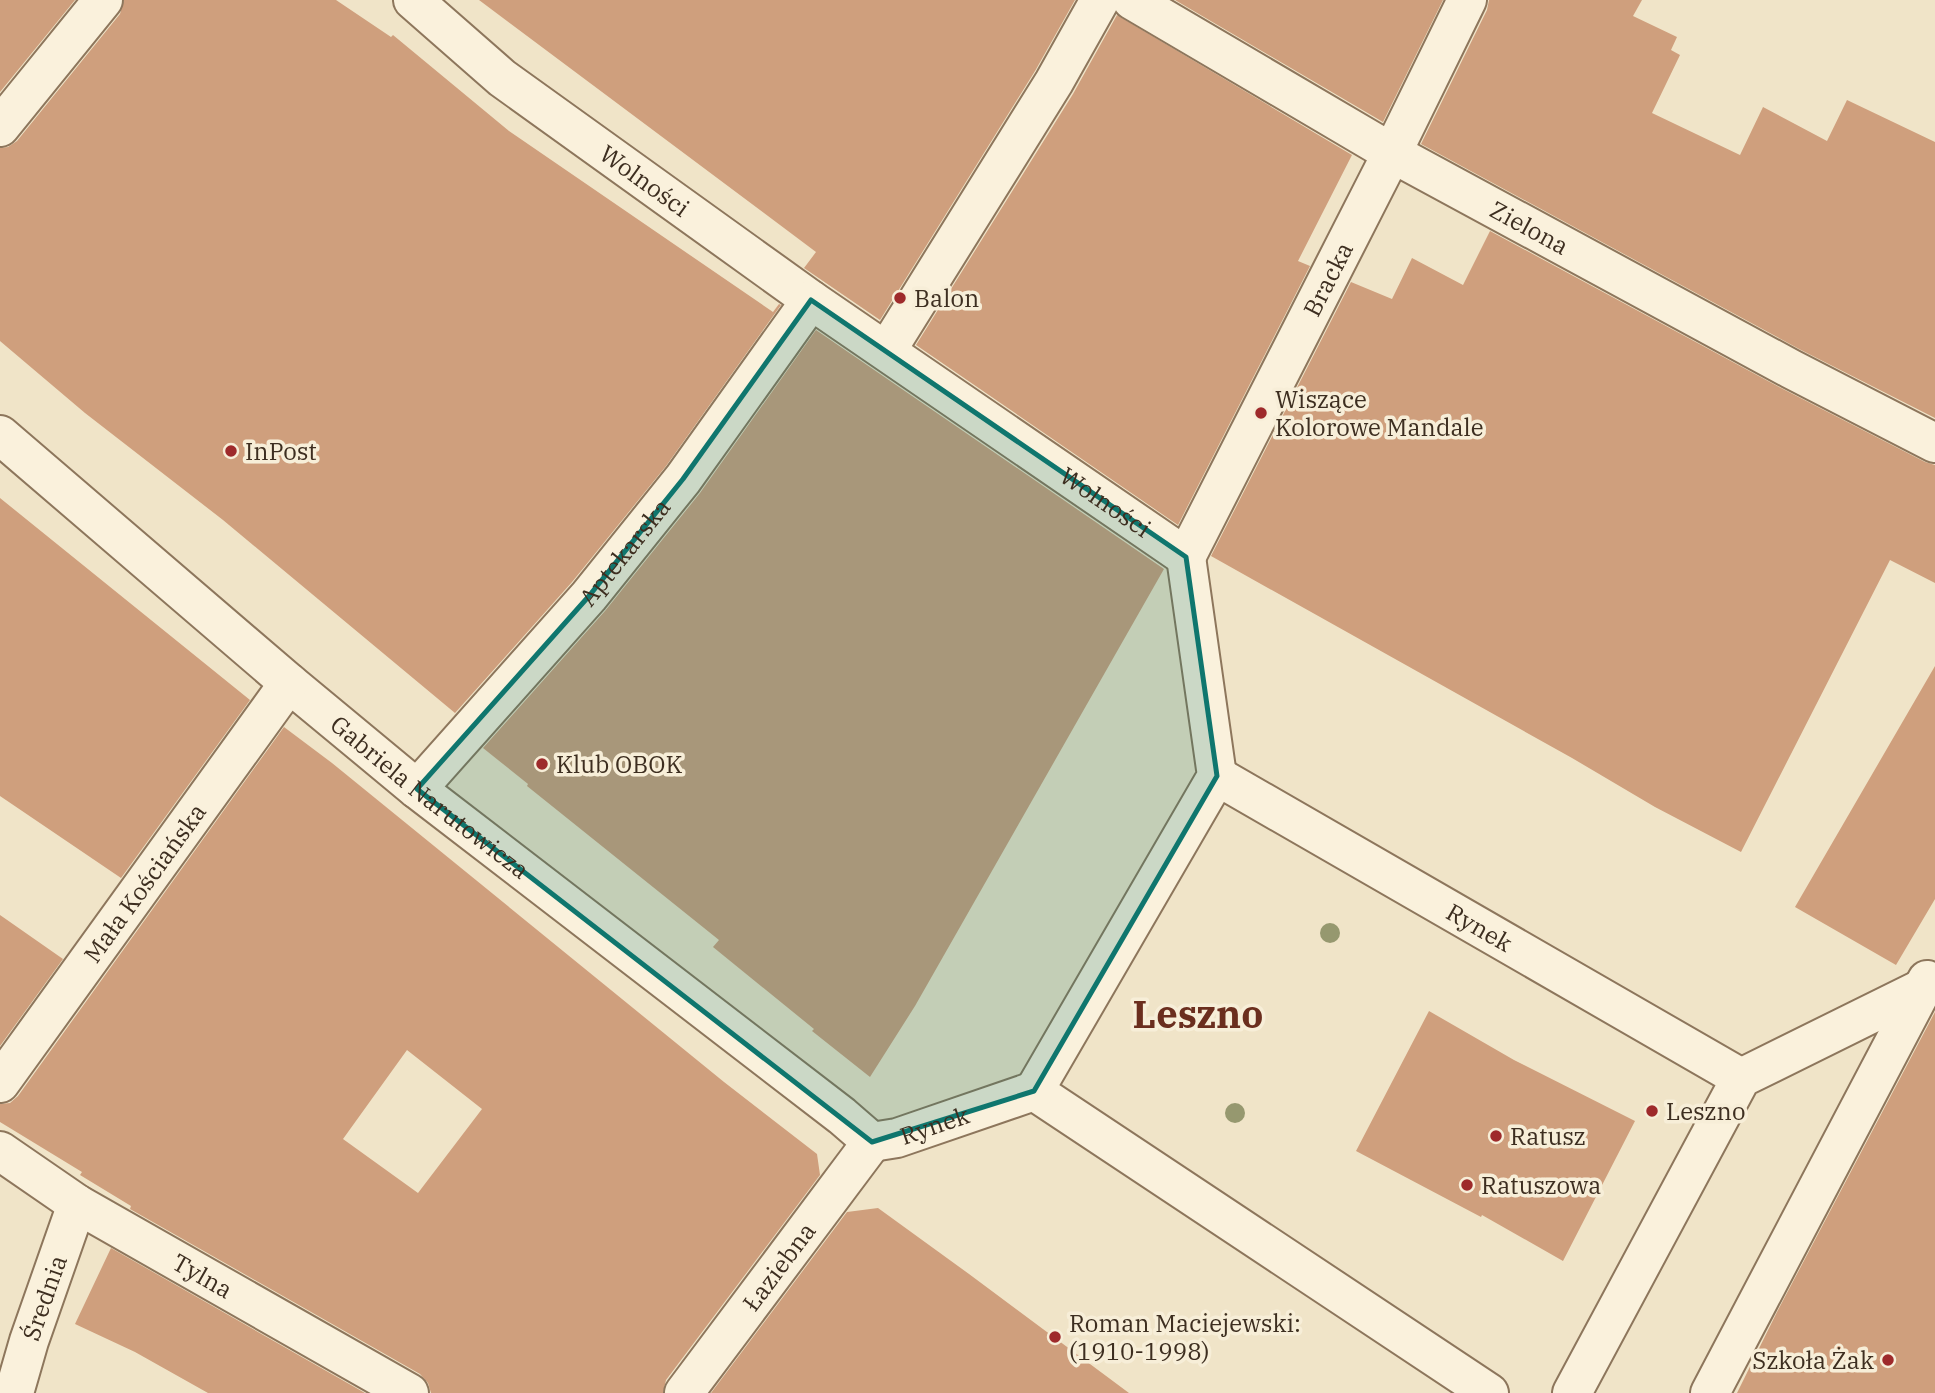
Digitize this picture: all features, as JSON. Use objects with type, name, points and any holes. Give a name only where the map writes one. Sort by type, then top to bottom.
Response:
[{"type":"street","points":[[0,127],[103,0]]},
{"type":"street","name":"Wolności","points":[[413,0],[502,78],[811,300],[1186,557]]},
{"type":"street","points":[[887,350],[1054,82],[1100,0]]},
{"type":"street","name":"Zielona","points":[[1132,0],[1392,153],[1791,369],[1935,443]]},
{"type":"street","name":"Bracka","points":[[1186,557],[1392,153],[1466,0]]},
{"type":"street","name":"Aptekarska","points":[[417,789],[589,596],[666,500],[811,300]]},
{"type":"street","name":"Gabriela Narutowicza","points":[[0,435],[417,789],[842,1116],[872,1142]]},
{"type":"street","points":[[1186,557],[1217,776],[1034,1091],[1489,1393]]},
{"type":"street","name":"Mała Kościańska","points":[[0,1083],[289,683]]},
{"type":"street","name":"Rynek","points":[[1217,776],[1741,1078]]},
{"type":"street","points":[[1572,1393],[1741,1078],[1931,982]]},
{"type":"street","points":[[1710,1393],[1931,982]]},
{"type":"street","name":"Rynek","points":[[872,1142],[897,1138],[1034,1091]]},
{"type":"street","name":"Łaziebna","points":[[684,1393],[872,1142]]},
{"type":"street","name":"Tylna","points":[[0,1151],[77,1204],[409,1393]]},
{"type":"street","name":"Średnia","points":[[14,1393],[29,1341],[77,1204]]},
{"type":"highlighted area","points":[[811,300],[1186,557],[1217,776],[1034,1091],[872,1142],[417,789],[589,596],[683,479]]},
{"type":"building","points":[[0,0],[75,0],[0,92]]},
{"type":"building","points":[[124,0],[336,0],[391,37],[393,35],[509,131],[773,312],[781,305],[666,466],[572,582],[455,713],[223,520],[85,413],[0,341],[0,148],[8,147],[17,141],[120,14]]},
{"type":"building","points":[[479,0],[1075,0],[1035,71],[880,320],[804,268],[816,252]]},
{"type":"building","points":[[1175,0],[1443,0],[1383,122]]},
{"type":"building","points":[[1489,0],[1642,0],[1633,16],[1677,37],[1671,50],[1680,55],[1652,113],[1740,155],[1763,107],[1827,141],[1847,100],[1935,142],[1935,418],[1801,350],[1421,144],[1487,10]]},
{"type":"building","points":[[1117,15],[1352,155],[1298,261],[1310,266],[1178,525],[916,345],[1073,94]]},
{"type":"building","points":[[1490,231],[1781,388],[1935,465],[1935,583],[1890,560],[1741,852],[1655,807],[1211,556],[1351,282],[1392,299],[1412,258],[1463,285]]},
{"type":"building","points":[[816,330],[1164,569],[915,1006],[870,1077],[713,947],[719,940],[483,748],[605,611],[700,493]]},
{"type":"building","points":[[0,498],[250,700],[121,878],[0,796]]},
{"type":"building","points":[[1935,666],[1935,899],[1896,965],[1795,907]]},
{"type":"building","points":[[284,727],[817,1154],[820,1175],[666,1380],[663,1393],[431,1393],[428,1383],[420,1374],[130,1209],[131,1206],[80,1175],[82,1172],[0,1122],[0,1104],[10,1103],[18,1096]],"holes":[[[407,1050],[482,1109],[418,1193],[343,1139]]]},
{"type":"building","points":[[0,915],[63,959],[0,1046]]},
{"type":"building","name":"Ratusz","points":[[1429,1011],[1514,1060],[1635,1121],[1563,1261],[1482,1215],[1481,1217],[1356,1151]]},
{"type":"building","points":[[1935,1012],[1935,1393],[1737,1393],[1777,1312]]},
{"type":"building","points":[[878,1208],[1129,1393],[711,1393],[847,1212]]},
{"type":"building","points":[[111,1248],[365,1393],[208,1393],[135,1352],[75,1324]]},
{"type":"place","name":"Balon","points":[[900,298]]},
{"type":"place","name":"Wiszące Kolorowe Mandale","points":[[1261,413]]},
{"type":"place","name":"InPost","points":[[231,451]]},
{"type":"place","name":"Klub OBOK","points":[[542,764]]},
{"type":"place","name":"Leszno","points":[[1652,1111]]},
{"type":"place","name":"Ratusz","points":[[1496,1136]]},
{"type":"place","name":"Ratuszowa","points":[[1467,1185]]},
{"type":"place","name":"Roman Maciejewski: (1910-1998)","points":[[1055,1337]]},
{"type":"place","name":"Szkoła Żak","points":[[1888,1360]]},
{"type":"district","name":"Leszno","points":[[1198,1013]]}]
